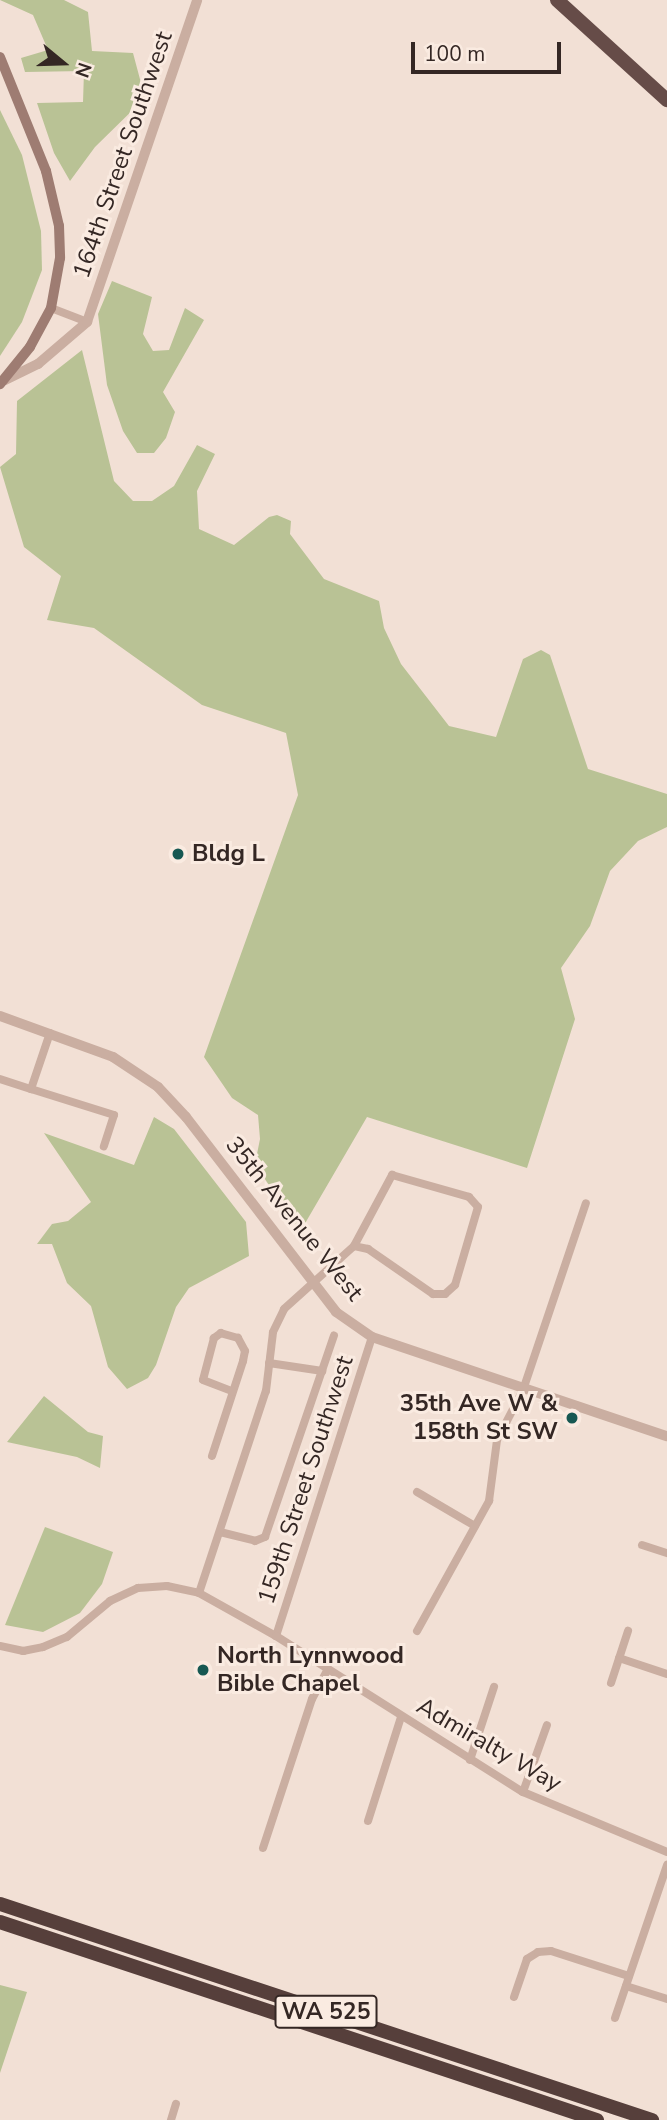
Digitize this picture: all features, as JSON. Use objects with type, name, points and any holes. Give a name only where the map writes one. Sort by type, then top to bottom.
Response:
[{"type":"highway","points":[[557,0],[667,100]]},
{"type":"highway","name":"WA 525","points":[[0,1904],[652,2120]]},
{"type":"highway","name":"WA 525","points":[[0,1922],[597,2120]]},
{"type":"main road","points":[[0,57],[46,171],[59,226],[60,258],[51,309],[2,382]]},
{"type":"street","name":"164th Street Southwest","points":[[87,322],[197,0]]},
{"type":"street","points":[[2,382],[38,364],[87,322],[51,309]]},
{"type":"street","name":"35th Avenue West","points":[[0,1016],[113,1057],[158,1087],[186,1117],[336,1312],[372,1337],[523,1390],[667,1436]]},
{"type":"street","points":[[31,1089],[50,1033]]},
{"type":"street","points":[[0,1079],[114,1115],[104,1146]]},
{"type":"street","points":[[199,1593],[266,1391],[273,1332],[284,1309],[314,1285],[354,1246],[392,1175],[469,1197],[478,1208],[455,1285],[445,1294],[433,1294],[368,1249],[354,1246]]},
{"type":"street","points":[[416,1631],[489,1501],[497,1440],[523,1390],[586,1203]]},
{"type":"street","points":[[212,1456],[245,1351],[237,1338],[221,1333],[214,1338],[202,1380],[232,1391]]},
{"type":"street","points":[[220,1532],[255,1541],[265,1538],[334,1335]]},
{"type":"street","name":"159th Street Southwest","points":[[276,1636],[372,1337]]},
{"type":"street","points":[[269,1363],[322,1371]]},
{"type":"street","points":[[417,1492],[475,1526]]},
{"type":"street","points":[[642,1545],[667,1553]]},
{"type":"street","name":"Admiralty Way","points":[[0,1646],[23,1651],[44,1647],[67,1637],[110,1601],[138,1588],[167,1586],[199,1593],[276,1636],[523,1792],[667,1852]]},
{"type":"street","points":[[611,1683],[628,1631]]},
{"type":"street","points":[[620,1658],[667,1674]]},
{"type":"street","points":[[263,1848],[312,1699],[328,1669]]},
{"type":"street","points":[[470,1760],[494,1687]]},
{"type":"street","points":[[368,1821],[401,1717]]},
{"type":"street","points":[[523,1792],[547,1725]]},
{"type":"street","points":[[615,2018],[667,1865]]},
{"type":"street","points":[[514,1997],[527,1959],[538,1952],[551,1951],[629,1976]]},
{"type":"street","points":[[626,1986],[667,1999]]},
{"type":"street","points":[[171,2120],[176,2104]]},
{"type":"green space","points":[[0,0],[64,0],[88,12],[92,51],[133,53],[145,98],[95,147],[70,181],[54,153],[37,103],[83,102],[84,71],[25,72],[21,58],[48,50],[33,15]]},
{"type":"green space","points":[[0,110],[22,155],[41,231],[42,270],[22,322],[0,356]]},
{"type":"green space","points":[[112,281],[152,297],[143,334],[153,351],[169,350],[185,308],[204,320],[163,392],[175,412],[166,438],[154,453],[137,453],[123,431],[107,385],[98,314]]},
{"type":"green space","points":[[82,350],[114,481],[133,501],[152,501],[174,486],[197,445],[215,454],[197,491],[199,529],[234,545],[269,517],[277,515],[291,521],[290,534],[324,579],[379,601],[384,628],[401,664],[449,726],[496,737],[523,659],[541,650],[550,655],[588,769],[667,794],[667,827],[638,841],[610,871],[590,926],[561,968],[575,1019],[527,1168],[367,1117],[300,1232],[255,1164],[260,1139],[258,1115],[232,1098],[204,1057],[298,795],[286,733],[202,705],[94,628],[47,620],[61,576],[24,547],[0,467],[16,454],[17,401]]},
{"type":"green space","points":[[154,1117],[174,1129],[246,1222],[249,1256],[189,1288],[176,1307],[156,1365],[148,1378],[127,1389],[108,1367],[91,1306],[67,1283],[52,1244],[37,1244],[52,1224],[68,1221],[91,1202],[44,1133],[134,1165]]},
{"type":"green space","points":[[44,1396],[88,1432],[103,1436],[100,1468],[77,1457],[7,1442]]},
{"type":"green space","points":[[45,1527],[113,1552],[102,1584],[80,1613],[43,1632],[5,1625]]},
{"type":"green space","points":[[0,1985],[27,1992],[0,2073]]},
{"type":"place","name":"Bldg L","points":[[178,854]]},
{"type":"place","name":"35th Ave W & 158th St SW","points":[[572,1418]]},
{"type":"place","name":"North Lynnwood Bible Chapel","points":[[203,1670]]}]
